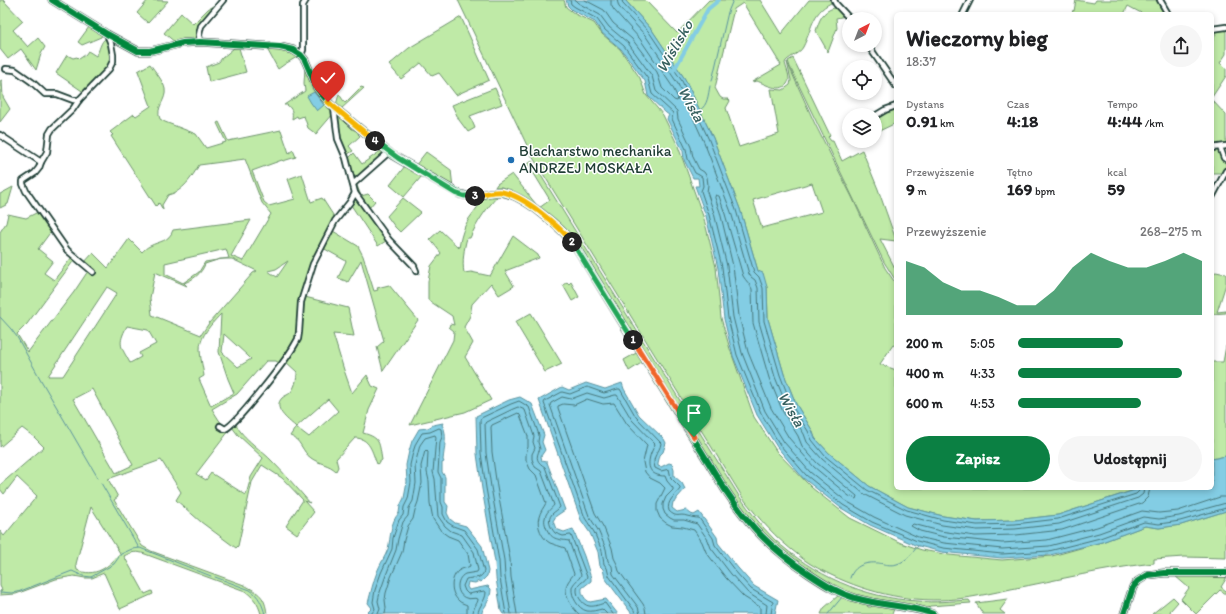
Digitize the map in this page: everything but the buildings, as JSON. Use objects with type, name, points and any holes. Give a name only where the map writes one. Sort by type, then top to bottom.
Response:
[{"type":"street","points":[[52,0],[135,50],[154,50],[183,43],[200,42],[280,47],[293,50],[300,55],[307,64],[320,93],[334,108],[389,152],[450,190],[469,197],[499,192],[514,196],[542,214],[561,229],[573,242],[732,500],[755,530],[777,551],[815,578],[846,595],[876,603],[915,608],[933,614]]},
{"type":"street","points":[[200,42],[199,35],[201,26],[223,0]]},
{"type":"street","points":[[300,55],[303,50],[304,5],[306,0]]},
{"type":"street","points":[[834,0],[843,12]]},
{"type":"street","points":[[964,12],[970,0]]},
{"type":"street","points":[[1160,0],[1167,12]]},
{"type":"street","points":[[1214,29],[1226,27]]},
{"type":"street","points":[[93,272],[67,250],[26,191],[23,181],[39,168],[40,162],[47,152],[50,131],[106,74],[112,65],[114,55],[107,34]]},
{"type":"street","points":[[873,52],[894,83]]},
{"type":"street","points":[[6,69],[15,70],[30,80],[45,94],[57,94],[73,100],[79,100]]},
{"type":"street","points":[[882,113],[894,107]]},
{"type":"street","points":[[334,108],[338,139],[346,158],[355,193],[389,240],[414,266],[416,271]]},
{"type":"street","points":[[0,135],[40,162]]},
{"type":"street","points":[[1214,148],[1226,146]]},
{"type":"street","points":[[1220,147],[1224,158],[1226,159]]},
{"type":"street","points":[[353,184],[389,152]]},
{"type":"street","points":[[1214,193],[1226,171]]},
{"type":"street","points":[[220,426],[225,429],[234,422],[262,390],[294,346],[300,332],[301,302],[313,264],[335,221],[355,193]]},
{"type":"street","points":[[1124,614],[1133,587],[1140,579],[1148,575],[1164,573],[1226,573]]},
{"type":"green space","points":[[0,0],[3,0],[23,21],[13,30],[28,47],[38,38],[45,47],[36,70],[21,49],[8,59],[0,49]]},
{"type":"green space","points":[[148,0],[168,1],[148,23],[137,13]]},
{"type":"green space","points":[[458,0],[564,0],[566,7],[575,14],[594,23],[602,34],[620,49],[640,78],[646,95],[663,115],[678,146],[704,219],[716,267],[721,318],[730,349],[754,417],[777,452],[812,488],[850,518],[901,543],[922,550],[949,555],[1002,560],[1052,556],[1102,542],[1145,526],[1159,528],[1181,525],[1226,511],[1226,558],[1184,557],[1154,559],[1154,563],[1100,571],[977,596],[940,600],[924,600],[892,596],[877,592],[846,582],[805,560],[775,535],[743,498],[532,156]]},
{"type":"green space","points":[[625,0],[645,0],[677,33],[709,0],[760,0],[781,34],[809,0],[831,0],[831,3],[819,12],[813,22],[802,49],[786,61],[785,63],[789,80],[784,87],[780,88],[772,87],[757,81],[752,82],[781,65],[743,3],[734,9],[715,88],[720,97],[730,101],[726,108],[739,147],[779,134],[771,89],[783,90],[790,85],[791,80],[787,62],[815,124],[852,197],[885,268],[894,281],[894,345],[880,364],[894,369],[894,490],[1135,490],[1058,515],[1015,520],[977,521],[943,516],[908,507],[869,486],[829,453],[815,438],[812,430],[796,404],[784,374],[768,319],[767,287],[758,271],[740,209],[713,138],[685,79],[652,30]],"holes":[[[812,183],[822,212],[762,228],[753,200]]]},
{"type":"green space","points":[[1076,0],[1094,3],[1096,0],[1157,0],[1163,12],[1139,12],[1128,6],[1125,12],[1072,12],[1073,10],[1074,11]]},
{"type":"green space","points":[[219,2],[198,28],[197,39],[176,43],[164,33],[181,13],[193,24],[208,9]]},
{"type":"green space","points":[[834,8],[840,10],[842,12],[842,17],[836,18],[837,28],[828,52],[816,31],[820,20],[830,9]]},
{"type":"green space","points":[[461,17],[489,80],[456,95],[439,73],[432,76],[421,63],[401,79],[389,65],[409,48]]},
{"type":"green space","points":[[89,27],[102,35],[101,37],[82,45],[78,42]]},
{"type":"green space","points":[[1226,27],[1226,54],[1220,63],[1226,68],[1226,76],[1214,94],[1214,38],[1216,34],[1214,34],[1214,29]]},
{"type":"green space","points":[[106,38],[110,48],[110,65],[85,93],[56,73],[67,55],[73,58],[77,57],[79,59],[88,51],[96,56],[102,42]]},
{"type":"green space","points":[[234,48],[239,48],[246,72],[209,82],[206,67],[219,62]]},
{"type":"green space","points":[[267,49],[287,52],[297,57],[278,69]]},
{"type":"green space","points":[[793,58],[830,135],[828,137],[831,141],[833,141],[842,161],[862,150],[894,234],[894,241],[880,239],[894,266],[894,278],[884,262],[788,61]]},
{"type":"green space","points":[[150,64],[163,83],[165,93],[159,111],[160,119],[196,134],[206,148],[226,142],[217,123],[219,122],[228,141],[281,130],[289,153],[293,150],[296,157],[282,160],[252,171],[264,202],[269,206],[295,199],[288,179],[302,174],[311,202],[322,198],[335,218],[318,250],[303,288],[299,306],[297,335],[295,341],[279,363],[276,361],[266,361],[237,394],[212,409],[225,427],[236,423],[245,437],[275,464],[310,503],[304,501],[314,512],[297,534],[286,526],[303,500],[282,478],[262,465],[252,482],[238,546],[236,548],[201,522],[176,500],[181,492],[161,460],[108,479],[118,497],[114,500],[142,546],[151,551],[244,585],[257,593],[263,599],[267,614],[261,614],[255,601],[245,591],[137,552],[124,556],[145,594],[152,591],[153,594],[120,609],[104,573],[92,578],[74,576],[56,579],[16,594],[0,595],[0,591],[2,590],[0,586],[0,531],[4,536],[37,496],[17,477],[4,494],[0,489],[0,485],[44,447],[22,428],[0,447],[0,232],[6,223],[8,214],[26,218],[38,212],[52,230],[38,249],[53,261],[44,273],[54,280],[72,257],[75,259],[27,324],[17,334],[28,352],[74,292],[90,268],[84,263],[93,253],[108,268],[129,239],[142,252],[149,246],[169,237],[173,230],[251,220],[231,256],[243,261],[271,214],[262,203],[245,159],[199,165],[183,187],[168,195],[162,205],[163,210],[159,203],[156,206],[111,136],[113,135],[110,132],[134,114],[136,116],[151,106],[138,71]],"holes":[[[226,249],[229,258],[223,259],[232,259],[257,271],[253,273],[209,323],[201,335],[152,315],[150,298],[155,272],[187,286],[184,283],[197,276],[205,264],[217,260],[205,262],[199,272],[183,283],[165,274],[165,263]],[[288,261],[277,277],[268,271],[276,269]],[[107,287],[117,293],[63,376],[48,376]],[[221,314],[219,352],[234,393],[211,406],[199,379],[204,376],[200,345],[204,334]],[[127,326],[148,330],[156,344],[139,353],[141,357],[130,363],[122,349],[121,342]],[[224,334],[251,359],[238,367],[222,352]],[[92,389],[133,465],[116,473],[73,399]],[[232,427],[238,435],[263,458],[251,477],[246,495],[211,473],[206,480],[196,474]],[[91,507],[120,553],[111,563],[101,570],[90,573],[77,570],[76,564]]]},
{"type":"green space","points":[[305,68],[319,98],[332,111],[333,114],[316,134],[308,128],[304,116],[298,118],[297,116],[292,119],[291,109],[287,105],[284,105],[305,91]]},
{"type":"green space","points":[[2,80],[3,97],[10,109],[0,122],[0,81]]},
{"type":"green space","points":[[361,87],[364,88],[341,109],[336,105],[339,94],[345,103]]},
{"type":"green space","points":[[495,88],[502,104],[470,116],[475,128],[468,132],[459,120],[452,105]]},
{"type":"green space","points":[[1214,102],[1226,115],[1226,143],[1214,146]]},
{"type":"green space","points":[[894,109],[894,124],[882,130],[882,115]]},
{"type":"green space","points":[[339,116],[352,129],[359,132],[358,134],[360,136],[349,146],[353,151],[348,154],[343,145],[339,132],[337,118]]},
{"type":"green space","points":[[382,150],[385,153],[355,179],[350,166],[349,158],[354,153],[362,164]]},
{"type":"green space","points":[[1218,150],[1222,159],[1226,161],[1226,168],[1223,173],[1214,173],[1214,151]]},
{"type":"green space","points":[[426,152],[451,170],[453,188],[415,166]]},
{"type":"green space","points":[[532,161],[739,496],[760,524],[774,539],[789,552],[822,574],[859,590],[897,599],[930,602],[969,600],[971,603],[930,606],[928,608],[859,596],[847,592],[808,571],[782,553],[762,535],[747,517],[726,486],[575,241],[565,228],[511,190],[495,187],[512,174],[539,208],[550,200],[528,164]]},
{"type":"green space","points":[[405,166],[422,176],[404,197],[390,185]]},
{"type":"green space","points":[[356,183],[361,196],[368,194],[375,201],[369,208],[358,193]]},
{"type":"green space","points":[[13,187],[8,204],[0,208],[0,194]]},
{"type":"green space","points":[[491,196],[497,197],[482,216],[470,238],[467,238],[463,264],[464,273],[471,272],[490,276],[513,236],[538,255],[539,258],[505,271],[514,286],[499,295],[491,283],[472,304],[470,316],[464,327],[473,343],[465,357],[491,400],[465,412],[410,425],[453,340],[454,331],[449,327],[450,324],[454,325],[452,316],[428,300],[428,281],[431,266],[441,253],[430,239],[440,230],[459,248],[463,231],[469,219],[482,199]]},
{"type":"green space","points":[[356,197],[397,250],[396,251],[386,241],[378,246],[351,205]]},
{"type":"green space","points":[[403,198],[421,212],[400,232],[387,216]]},
{"type":"green space","points":[[333,231],[358,246],[363,256],[374,291],[378,290],[377,288],[389,285],[418,320],[383,371],[377,347],[384,341],[361,260],[348,282],[338,278],[346,261],[323,248]]},
{"type":"green space","points":[[1214,272],[1226,274],[1226,284],[1217,312],[1226,311],[1226,313],[1214,314]]},
{"type":"green space","points":[[567,282],[569,284],[571,282],[579,297],[572,301],[563,285]]},
{"type":"green space","points":[[305,297],[348,308],[354,336],[333,334],[352,393],[367,375],[372,386],[379,389],[369,410],[363,433],[373,437],[378,442],[382,460],[377,464],[370,446],[364,440],[355,438],[336,459],[338,467],[336,471],[311,458],[297,440],[290,436],[296,427],[282,414],[279,402],[292,391],[296,380],[297,372],[285,361],[301,334],[303,299]],"holes":[[[328,399],[338,411],[309,437],[296,427]]]},
{"type":"green space","points":[[531,313],[562,364],[545,372],[515,322]]},
{"type":"green space","points":[[1226,346],[1226,456],[1214,459],[1214,362],[1223,362]]},
{"type":"green space","points":[[638,352],[643,362],[629,371],[624,360]]},
{"type":"green space","points":[[1175,576],[1226,577],[1221,587],[1226,591],[1226,594],[1220,590],[1196,614],[1181,599],[1189,588]]},
{"type":"green space","points":[[839,595],[866,603],[868,607],[873,605],[894,609],[892,614],[821,614],[824,608]]},
{"type":"green space","points":[[1173,597],[1178,602],[1170,611],[1171,614],[1152,614]]},
{"type":"green space","points":[[1008,599],[1000,610],[1005,614],[983,614],[976,603]]},
{"type":"water","name":"Wisła","points":[[566,0],[625,0],[652,30],[685,79],[713,138],[740,209],[758,271],[763,273],[767,287],[768,319],[784,374],[796,404],[812,430],[815,438],[829,453],[869,486],[908,507],[943,516],[977,521],[1015,520],[1058,515],[1135,490],[1214,490],[1214,459],[1226,456],[1226,511],[1181,525],[1159,528],[1145,526],[1102,542],[1050,555],[1002,558],[942,552],[915,545],[870,525],[841,508],[803,478],[777,447],[757,415],[733,356],[724,319],[718,268],[706,216],[695,186],[699,186],[698,178],[693,178],[684,160],[683,151],[667,119],[669,115],[648,96],[645,81],[621,49],[602,33],[595,22],[572,10],[568,6]]},
{"type":"water","points":[[314,92],[324,105],[317,111],[307,96]]},
{"type":"water","points":[[586,383],[605,389],[622,383],[639,415],[664,439],[666,443],[663,452],[660,455],[658,466],[661,467],[669,463],[672,464],[674,476],[682,483],[685,489],[677,500],[673,502],[672,508],[677,512],[686,510],[694,515],[699,512],[717,537],[718,543],[754,586],[778,600],[775,614],[632,614],[605,578],[603,569],[600,566],[598,552],[590,533],[581,520],[539,400],[562,387],[569,390]]},
{"type":"water","points":[[520,397],[532,404],[544,435],[542,442],[545,450],[541,456],[542,461],[547,462],[565,510],[556,516],[553,521],[556,529],[564,532],[573,529],[591,578],[591,581],[582,588],[583,595],[590,602],[606,599],[618,614],[503,614],[501,611],[495,562],[477,454],[476,416],[509,400]]},
{"type":"water","points":[[443,423],[442,425],[445,432],[445,441],[442,472],[445,477],[445,502],[448,506],[447,513],[450,519],[455,523],[466,526],[482,546],[488,571],[487,576],[481,582],[468,582],[467,587],[469,590],[488,586],[491,589],[489,599],[482,614],[366,614],[372,608],[368,603],[373,583],[388,549],[392,525],[399,513],[400,506],[404,498],[407,482],[406,465],[412,441],[419,429],[428,428],[433,425]]},
{"type":"waterway","name":"Wiślisko","points":[[674,70],[708,9],[719,0]]},
{"type":"waterway","points":[[712,81],[728,12],[733,0]]},
{"type":"waterway","name":"Wisła","points":[[700,110],[706,103],[710,86]]},
{"type":"waterway","points":[[0,317],[17,337],[98,478]]},
{"type":"waterway","points":[[101,483],[139,548]]},
{"type":"waterway","points":[[850,578],[854,570],[861,565],[874,563],[892,565],[901,563],[918,546]]},
{"type":"waterway","points":[[0,592],[18,592],[72,571],[83,576],[91,577],[114,564],[121,554],[132,549],[140,548],[211,576]]},
{"type":"waterway","points":[[215,577],[250,590],[260,600],[265,614]]},
{"type":"waterway","points":[[828,614],[843,596]]},
{"type":"cycle path","points":[[52,0],[138,51],[150,51],[183,43],[200,42],[280,47],[293,50],[301,55],[305,60],[317,88],[330,104],[392,155],[460,194],[475,196],[499,192],[519,198],[530,205],[562,231],[576,247],[724,488],[743,514],[762,536],[795,564],[826,585],[843,594],[866,601],[915,609],[933,614]]},
{"type":"cycle path","points":[[1124,614],[1133,587],[1138,581],[1148,575],[1164,573],[1226,573]]},
{"type":"place","name":"Blacharstwo mechanika ANDRZEJ MOSKAŁA","points":[[511,160]]},
{"type":"route","points":[[328,102],[382,147],[455,193],[469,197],[493,192],[504,193],[514,196],[552,221],[573,242],[694,437]]}]
